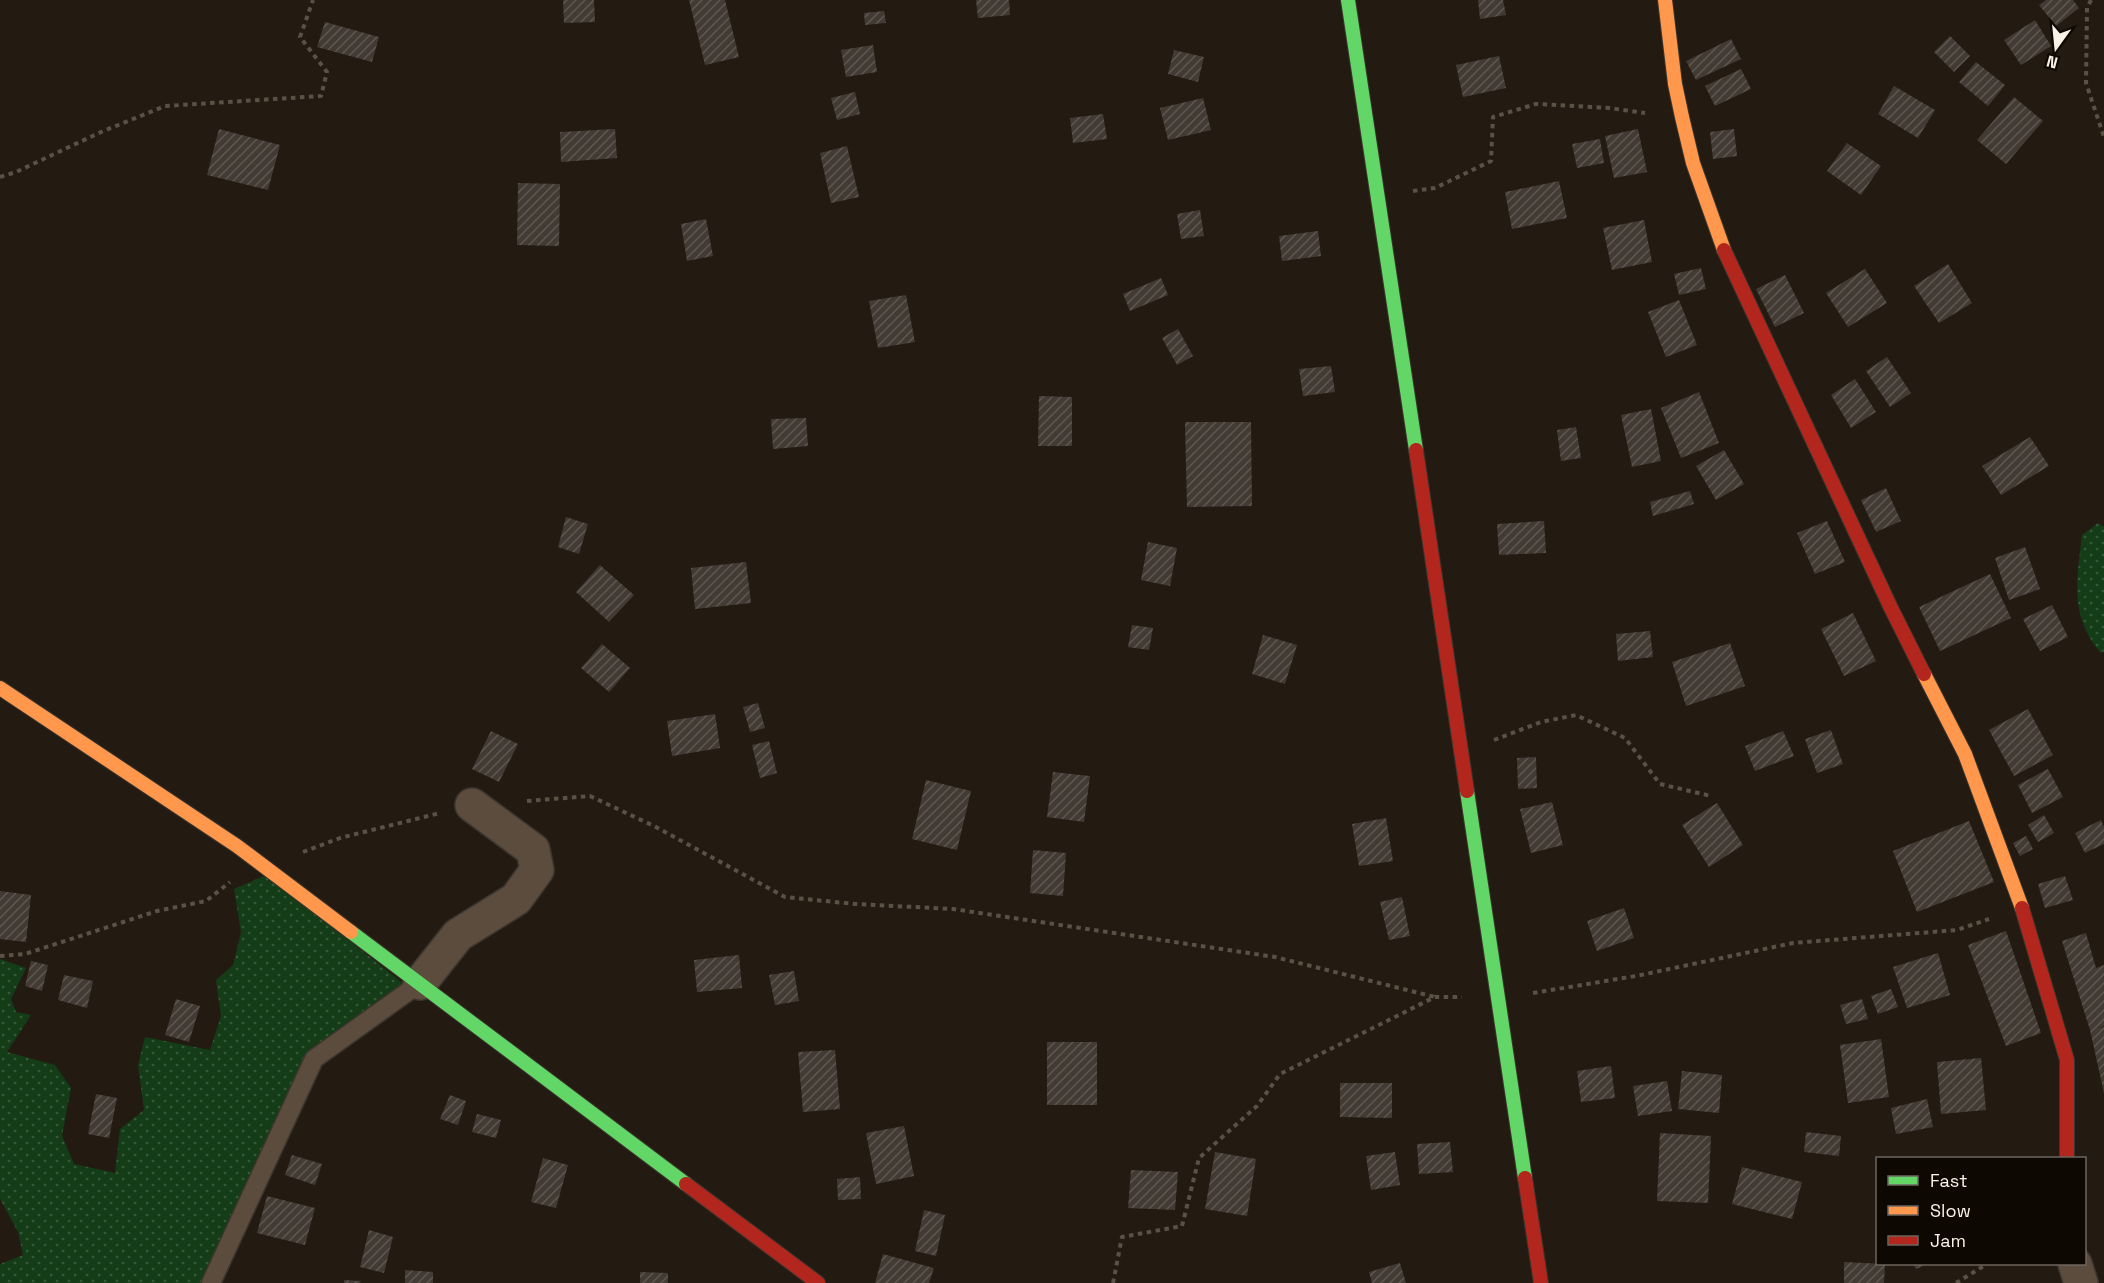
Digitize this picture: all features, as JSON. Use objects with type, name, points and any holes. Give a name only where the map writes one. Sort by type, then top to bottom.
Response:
[{"type":"street","points":[[1348,0],[1541,1283]]},
{"type":"street","points":[[1665,0],[1675,84],[1692,163],[1721,244],[1890,606],[1965,754],[2016,889],[2067,1060],[2067,1157]]},
{"type":"street","points":[[0,688],[237,846],[818,1283]]},
{"type":"street","points":[[420,983],[458,935],[516,899],[537,870],[533,850],[472,805]]},
{"type":"street","points":[[2076,1265],[2081,1283]]},
{"type":"lane","points":[[211,1283],[314,1059],[420,983]]},
{"type":"path","points":[[0,177],[165,106],[321,96],[327,72],[300,37],[313,0]]},
{"type":"path","points":[[2091,0],[2087,8],[2086,83],[2104,136]]},
{"type":"path","points":[[1377,194],[1435,188],[1491,161],[1493,117],[1536,104],[1609,108],[1682,117]]},
{"type":"path","points":[[1461,752],[1541,722],[1576,715],[1625,738],[1660,784],[1712,796]]},
{"type":"path","points":[[0,956],[25,954],[157,911],[206,902],[226,884],[340,838],[472,805],[590,796],[654,826],[785,897],[855,904],[953,909],[1275,957],[1435,997]]},
{"type":"path","points":[[1956,1283],[1984,1265]]},
{"type":"green space","points":[[2098,523],[2104,527],[2104,651],[2101,653],[2084,625],[2077,582],[2082,535]]},
{"type":"green space","points":[[266,875],[404,984],[312,1054],[203,1283],[0,1283],[0,1264],[23,1255],[18,1232],[0,1199],[0,959],[26,968],[11,999],[16,1012],[31,1015],[7,1052],[55,1065],[71,1088],[62,1136],[74,1164],[115,1173],[120,1129],[144,1110],[138,1065],[145,1037],[210,1050],[221,1016],[216,980],[233,965],[241,932],[234,889]]},
{"type":"building","points":[[563,0],[594,0],[595,22],[564,23]]},
{"type":"building","points":[[689,0],[725,0],[739,57],[705,65]]},
{"type":"building","points":[[976,0],[1009,0],[1010,15],[978,18]]},
{"type":"building","points":[[1478,0],[1503,0],[1506,15],[1480,19]]},
{"type":"building","points":[[2046,0],[2073,0],[2079,8],[2056,26],[2039,5]]},
{"type":"building","points":[[884,11],[886,23],[865,25],[864,13]]},
{"type":"building","points":[[2035,20],[2051,46],[2021,65],[2004,40]]},
{"type":"building","points":[[325,22],[379,37],[372,62],[317,47]]},
{"type":"building","points":[[1950,36],[1970,56],[1954,72],[1934,52]]},
{"type":"building","points":[[1731,39],[1741,59],[1696,80],[1686,61]]},
{"type":"building","points":[[873,45],[877,72],[846,77],[841,50]]},
{"type":"building","points":[[1174,50],[1204,57],[1198,82],[1168,74]]},
{"type":"building","points":[[1499,56],[1506,88],[1463,97],[1456,65]]},
{"type":"building","points":[[1976,62],[2005,85],[1988,106],[1959,82]]},
{"type":"building","points":[[1741,69],[1751,89],[1715,106],[1705,86]]},
{"type":"building","points":[[1894,86],[1935,110],[1918,138],[1878,114]]},
{"type":"building","points":[[855,92],[860,114],[837,120],[831,98]]},
{"type":"building","points":[[2014,97],[2043,121],[2006,164],[1977,140]]},
{"type":"building","points":[[1203,98],[1211,130],[1168,140],[1160,108]]},
{"type":"building","points":[[1103,114],[1107,139],[1073,143],[1070,118]]},
{"type":"building","points":[[219,129],[280,145],[268,190],[207,175]]},
{"type":"building","points":[[615,129],[617,158],[561,162],[560,132]]},
{"type":"building","points":[[1638,129],[1647,172],[1614,178],[1605,136]]},
{"type":"building","points":[[1734,129],[1737,156],[1713,159],[1710,132]]},
{"type":"building","points":[[1600,139],[1604,163],[1577,168],[1572,144]]},
{"type":"building","points":[[1847,143],[1881,166],[1861,195],[1827,171]]},
{"type":"building","points":[[847,146],[859,197],[831,203],[820,153]]},
{"type":"building","points":[[1559,181],[1567,218],[1512,229],[1505,192]]},
{"type":"building","points":[[518,183],[560,184],[559,246],[517,245]]},
{"type":"building","points":[[1200,210],[1204,236],[1181,239],[1177,214]]},
{"type":"building","points":[[706,219],[713,256],[687,261],[681,224]]},
{"type":"building","points":[[1644,220],[1652,262],[1612,270],[1603,228]]},
{"type":"building","points":[[1318,231],[1321,256],[1282,261],[1279,236]]},
{"type":"building","points":[[1948,264],[1972,303],[1939,323],[1914,286]]},
{"type":"building","points":[[1701,268],[1706,289],[1679,295],[1674,274]]},
{"type":"building","points":[[1865,269],[1887,303],[1848,327],[1826,293]]},
{"type":"building","points":[[1785,275],[1804,313],[1775,327],[1756,289]]},
{"type":"building","points":[[1161,278],[1168,295],[1130,311],[1123,294]]},
{"type":"building","points":[[906,295],[915,342],[878,348],[869,301]]},
{"type":"building","points":[[1679,300],[1697,345],[1666,357],[1648,312]]},
{"type":"building","points":[[1178,329],[1193,356],[1177,365],[1162,338]]},
{"type":"building","points":[[1887,357],[1911,393],[1890,407],[1866,371]]},
{"type":"building","points":[[1331,366],[1335,392],[1303,396],[1299,369]]},
{"type":"building","points":[[1855,379],[1876,412],[1851,428],[1831,395]]},
{"type":"building","points":[[1699,392],[1719,443],[1681,458],[1661,408]]},
{"type":"building","points":[[1039,396],[1072,397],[1072,446],[1038,446]]},
{"type":"building","points":[[1651,409],[1661,461],[1632,467],[1621,415]]},
{"type":"building","points":[[806,418],[808,446],[773,449],[771,419]]},
{"type":"building","points":[[1185,422],[1251,422],[1252,506],[1187,507]]},
{"type":"building","points":[[1576,427],[1581,458],[1561,461],[1557,430]]},
{"type":"building","points":[[2030,437],[2049,466],[2001,495],[1982,466]]},
{"type":"building","points":[[1724,450],[1744,484],[1716,500],[1696,466]]},
{"type":"building","points":[[1886,488],[1901,521],[1876,532],[1861,500]]},
{"type":"building","points":[[1690,491],[1694,504],[1653,516],[1650,502]]},
{"type":"building","points":[[566,517],[588,524],[579,554],[558,547]]},
{"type":"building","points":[[1544,521],[1546,553],[1499,555],[1497,524]]},
{"type":"building","points":[[1827,521],[1845,562],[1815,574],[1797,533]]},
{"type":"building","points":[[1148,542],[1177,548],[1170,586],[1141,580]]},
{"type":"building","points":[[2025,547],[2040,589],[2009,600],[1995,558]]},
{"type":"building","points":[[746,562],[751,603],[695,609],[691,568]]},
{"type":"building","points":[[600,565],[634,595],[609,622],[576,592]]},
{"type":"building","points":[[1990,574],[2011,618],[1940,651],[1919,607]]},
{"type":"building","points":[[2052,605],[2068,637],[2040,651],[2023,619]]},
{"type":"building","points":[[1853,613],[1876,661],[1844,676],[1821,629]]},
{"type":"building","points":[[1132,625],[1153,628],[1149,650],[1128,647]]},
{"type":"building","points":[[1650,631],[1653,657],[1618,661],[1616,634]]},
{"type":"building","points":[[1263,635],[1297,645],[1285,684],[1252,674]]},
{"type":"building","points":[[1730,643],[1745,686],[1686,706],[1672,662]]},
{"type":"building","points":[[602,644],[630,668],[609,692],[581,668]]},
{"type":"building","points":[[758,703],[765,728],[750,732],[743,707]]},
{"type":"building","points":[[2028,709],[2053,755],[2014,776],[1989,730]]},
{"type":"building","points":[[715,714],[720,748],[672,756],[667,721]]},
{"type":"building","points":[[1831,730],[1843,764],[1817,773],[1805,739]]},
{"type":"building","points":[[491,731],[518,744],[499,782],[472,769]]},
{"type":"building","points":[[1783,731],[1794,756],[1755,771],[1745,746]]},
{"type":"building","points":[[769,741],[777,773],[760,778],[752,745]]},
{"type":"building","points":[[1536,757],[1537,788],[1518,789],[1517,758]]},
{"type":"building","points":[[2048,769],[2063,797],[2032,813],[2018,785]]},
{"type":"building","points":[[1053,772],[1090,776],[1084,822],[1047,817]]},
{"type":"building","points":[[926,780],[971,791],[957,850],[912,839]]},
{"type":"building","points":[[1552,802],[1563,845],[1531,853],[1520,809]]},
{"type":"building","points":[[1717,803],[1743,845],[1709,867],[1682,825]]},
{"type":"building","points":[[2044,815],[2054,833],[2038,842],[2028,825]]},
{"type":"building","points":[[1386,818],[1393,861],[1359,866],[1352,824]]},
{"type":"building","points":[[2101,820],[2104,827],[2104,844],[2085,853],[2075,833]]},
{"type":"building","points":[[1969,821],[1994,882],[1917,912],[1893,851]]},
{"type":"building","points":[[2026,836],[2033,849],[2020,856],[2013,843]]},
{"type":"building","points":[[1033,850],[1066,853],[1063,896],[1030,893]]},
{"type":"building","points":[[2065,876],[2073,900],[2045,908],[2038,884]]},
{"type":"building","points":[[0,891],[31,895],[26,942],[0,939]]},
{"type":"building","points":[[1402,897],[1410,936],[1389,940],[1380,902]]},
{"type":"building","points":[[1624,908],[1634,938],[1597,951],[1587,921]]},
{"type":"building","points":[[2006,931],[2041,1033],[2006,1046],[1968,945]]},
{"type":"building","points":[[2086,933],[2096,968],[2104,965],[2104,1026],[2098,1028],[2104,1027],[2104,1093],[2090,1030],[2062,941]]},
{"type":"building","points":[[1938,953],[1950,995],[1907,1008],[1893,967]]},
{"type":"building","points":[[739,955],[742,988],[697,992],[694,960]]},
{"type":"building","points":[[31,961],[48,965],[42,991],[25,986]]},
{"type":"building","points":[[794,971],[799,1001],[775,1005],[769,975]]},
{"type":"building","points":[[64,975],[93,981],[87,1008],[58,1000]]},
{"type":"building","points":[[1891,989],[1898,1007],[1878,1014],[1871,996]]},
{"type":"building","points":[[176,999],[200,1006],[189,1042],[165,1035]]},
{"type":"building","points":[[1862,999],[1868,1019],[1846,1024],[1840,1005]]},
{"type":"building","points":[[1881,1039],[1889,1097],[1848,1103],[1840,1045]]},
{"type":"building","points":[[1047,1042],[1097,1042],[1097,1105],[1047,1105]]},
{"type":"building","points":[[835,1050],[840,1109],[803,1112],[798,1052]]},
{"type":"building","points":[[1981,1058],[1986,1110],[1941,1114],[1937,1062]]},
{"type":"building","points":[[1611,1066],[1615,1098],[1581,1102],[1577,1071]]},
{"type":"building","points":[[1682,1071],[1722,1075],[1719,1113],[1678,1109]]},
{"type":"building","points":[[1667,1081],[1672,1111],[1638,1116],[1633,1086]]},
{"type":"building","points":[[1340,1083],[1392,1083],[1392,1118],[1340,1117]]},
{"type":"building","points":[[96,1094],[117,1098],[109,1138],[88,1134]]},
{"type":"building","points":[[450,1095],[466,1101],[458,1125],[440,1119]]},
{"type":"building","points":[[1927,1099],[1933,1127],[1896,1134],[1891,1108]]},
{"type":"building","points":[[477,1114],[501,1120],[496,1138],[472,1132]]},
{"type":"building","points":[[904,1126],[914,1176],[876,1184],[866,1133]]},
{"type":"building","points":[[1806,1132],[1841,1136],[1839,1156],[1804,1152]]},
{"type":"building","points":[[1660,1133],[1711,1136],[1708,1203],[1657,1201]]},
{"type":"building","points":[[1450,1142],[1453,1172],[1419,1174],[1417,1144]]},
{"type":"building","points":[[1215,1152],[1256,1159],[1247,1216],[1205,1209]]},
{"type":"building","points":[[1395,1152],[1400,1185],[1371,1190],[1366,1156]]},
{"type":"building","points":[[292,1155],[322,1164],[315,1185],[285,1175]]},
{"type":"building","points":[[543,1158],[568,1165],[556,1208],[531,1202]]},
{"type":"building","points":[[1742,1167],[1802,1182],[1792,1219],[1732,1204]]},
{"type":"building","points":[[1131,1170],[1178,1172],[1175,1210],[1128,1208]]},
{"type":"building","points":[[860,1177],[861,1199],[838,1200],[837,1179]]},
{"type":"building","points":[[267,1196],[315,1208],[305,1245],[257,1233]]},
{"type":"building","points":[[924,1210],[945,1215],[936,1256],[915,1251]]},
{"type":"building","points":[[369,1230],[393,1237],[384,1273],[360,1267]]},
{"type":"building","points":[[883,1254],[934,1268],[929,1283],[875,1283]]},
{"type":"building","points":[[1844,1262],[1885,1265],[1884,1283],[1844,1283]]},
{"type":"building","points":[[1400,1263],[1406,1283],[1372,1283],[1369,1272]]},
{"type":"building","points":[[405,1270],[433,1272],[433,1283],[405,1283]]},
{"type":"building","points":[[640,1272],[668,1273],[668,1283],[640,1283]]},
{"type":"building","points":[[344,1280],[361,1281],[360,1283],[344,1283]]},
{"type":"traffic: fast","points":[[1348,0],[1416,450]]},
{"type":"traffic: fast","points":[[1467,791],[1525,1178]]},
{"type":"traffic: fast","points":[[351,932],[686,1184]]},
{"type":"traffic: slow","points":[[1665,0],[1675,84],[1682,117],[1693,163],[1724,250]]},
{"type":"traffic: slow","points":[[1924,674],[1965,754],[2022,908]]},
{"type":"traffic: slow","points":[[0,688],[237,846],[351,932]]},
{"type":"traffic: jam","points":[[1724,250],[1924,674]]},
{"type":"traffic: jam","points":[[1416,450],[1467,791]]},
{"type":"traffic: jam","points":[[2022,908],[2067,1060],[2067,1157]]},
{"type":"traffic: jam","points":[[1525,1178],[1541,1283]]},
{"type":"traffic: jam","points":[[686,1184],[818,1283]]}]
